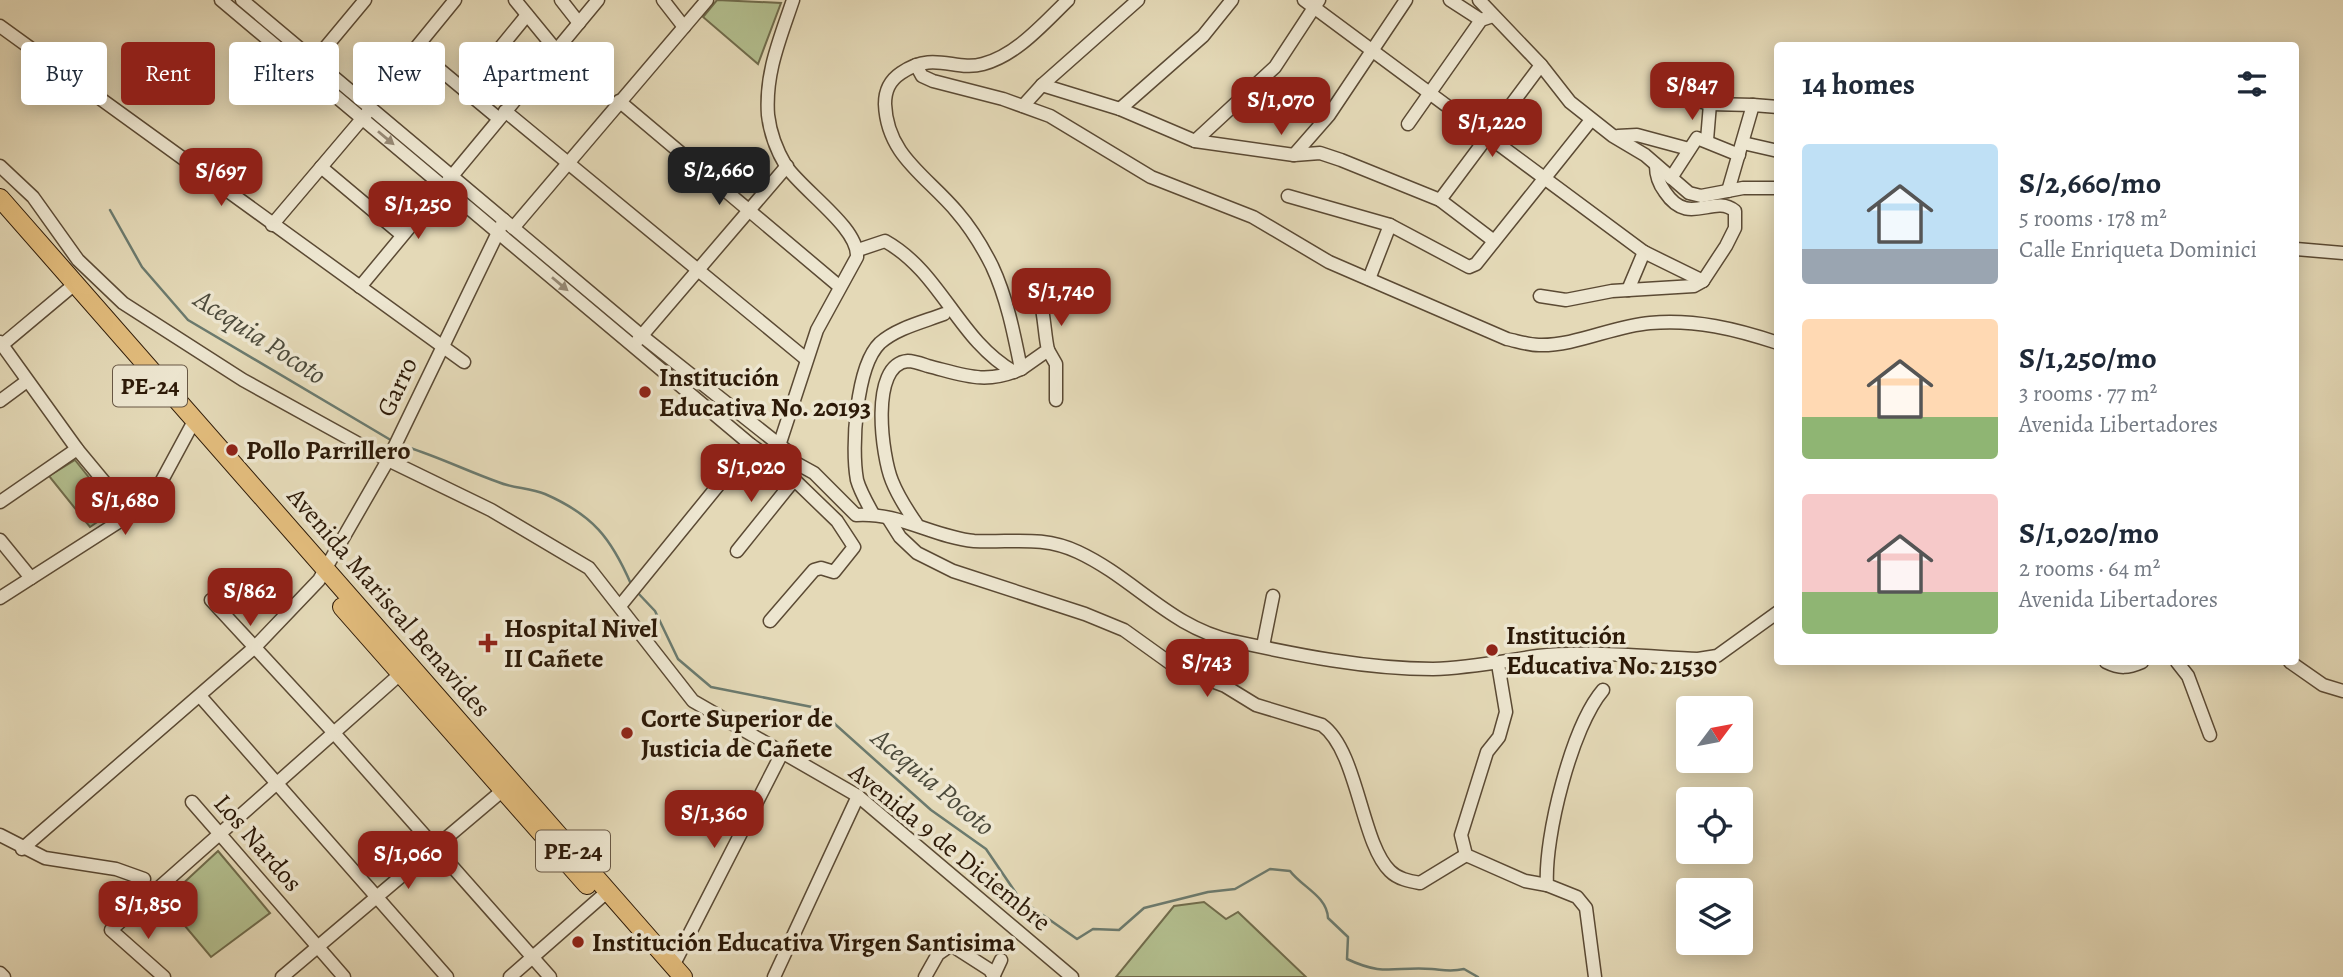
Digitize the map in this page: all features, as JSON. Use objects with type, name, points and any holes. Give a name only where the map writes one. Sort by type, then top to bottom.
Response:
[{"type":"highway","name":"Avenida Mariscal Benavides","points":[[0,198],[71,287],[191,426],[674,973]]},
{"type":"highway","name":"Avenida Mariscal Benavides","points":[[0,213],[71,287]]},
{"type":"street","points":[[221,0],[271,42]]},
{"type":"street","points":[[242,0],[292,42]]},
{"type":"street","points":[[331,42],[365,0]]},
{"type":"street","points":[[456,0],[415,48],[459,86]]},
{"type":"street","points":[[515,0],[549,42]]},
{"type":"street","points":[[561,0],[579,23]]},
{"type":"street","points":[[563,42],[598,0]]},
{"type":"street","points":[[663,0],[684,27]]},
{"type":"street","name":"Garro","points":[[22,849],[255,647],[322,575],[388,460],[442,346],[505,226],[568,163],[708,0]]},
{"type":"street","points":[[775,463],[817,330],[857,257],[858,250],[848,232],[787,166],[771,132],[768,98],[773,55],[793,0]]},
{"type":"street","points":[[1018,370],[1002,289],[991,265],[958,214],[917,172],[890,137],[885,95],[889,84],[916,65],[947,61],[969,66],[984,64],[1003,56],[1024,41],[1068,0]]},
{"type":"street","points":[[1023,106],[1042,85],[1138,0]]},
{"type":"street","points":[[1120,109],[1203,36],[1232,0]]},
{"type":"street","points":[[1294,156],[1329,115],[1406,0]]},
{"type":"street","points":[[1450,0],[1487,18],[1541,65],[1570,102],[1613,136],[1646,155],[1689,193],[1701,195],[1774,188]]},
{"type":"street","points":[[1479,0],[1487,18]]},
{"type":"street","points":[[1195,141],[1275,66],[1312,3],[1643,252],[1703,281]]},
{"type":"street","points":[[505,42],[527,15]]},
{"type":"street","points":[[1408,124],[1487,18]]},
{"type":"street","points":[[2,32],[464,362]]},
{"type":"street","points":[[916,65],[922,76],[933,81],[1050,116],[1152,177],[1253,217],[1329,262],[1507,339],[1538,345],[1652,323],[1725,326],[1774,341]]},
{"type":"street","points":[[1440,200],[1541,65]]},
{"type":"street","points":[[339,85],[367,113],[505,226],[637,341],[837,521],[854,547],[834,572],[821,568],[814,570],[770,621]]},
{"type":"street","points":[[1042,85],[1120,109],[1195,141],[1294,156],[1320,153],[1440,200],[1494,241]]},
{"type":"street","points":[[339,94],[367,113]]},
{"type":"street","points":[[1687,98],[1710,104],[1774,107]]},
{"type":"street","points":[[619,102],[840,287]]},
{"type":"street","points":[[1706,140],[1710,104]]},
{"type":"street","points":[[487,105],[568,163],[806,359]]},
{"type":"street","points":[[360,287],[510,105]]},
{"type":"street","points":[[1728,191],[1753,105]]},
{"type":"street","points":[[272,225],[367,113]]},
{"type":"street","points":[[1288,196],[1390,225],[1469,267],[1475,264],[1591,120]]},
{"type":"street","points":[[1613,136],[1637,135],[1689,149]]},
{"type":"street","points":[[1671,178],[1697,138],[1741,149],[1774,151]]},
{"type":"street","name":"Avenida 9 de Diciembre","points":[[0,166],[37,202],[78,260],[145,319],[243,380],[388,460],[491,510],[589,568],[693,701],[858,796],[1073,977]]},
{"type":"street","points":[[637,341],[787,166]]},
{"type":"street","points":[[1539,296],[1566,300],[1628,290],[1687,288],[1703,281],[1735,228],[1735,211],[1723,205],[1690,211],[1676,205],[1661,187],[1656,166]]},
{"type":"street","points":[[321,167],[402,235]]},
{"type":"street","points":[[1368,279],[1390,225]]},
{"type":"street","points":[[858,250],[885,241],[904,251],[932,282],[982,350],[1018,370]]},
{"type":"street","points":[[2299,249],[2343,253]]},
{"type":"street","points":[[1628,290],[1643,252]]},
{"type":"street","points":[[1028,277],[1035,284],[1048,350],[1056,364],[1056,400]]},
{"type":"street","points":[[71,287],[1,344],[77,449],[131,514]]},
{"type":"street","points":[[871,514],[858,482],[856,466],[859,388],[864,366],[882,341],[944,314]]},
{"type":"street","points":[[637,341],[781,447],[794,462],[814,473],[856,515],[871,514],[916,523],[947,535],[974,541],[1029,538],[1051,541],[1101,565],[1180,622],[1230,641],[1359,664],[1433,668],[1498,664],[1540,656],[1698,659],[1717,656],[1774,615]]},
{"type":"street","points":[[916,523],[891,480],[884,448],[881,416],[887,375],[891,368],[909,361],[983,380],[1018,370],[1048,350]]},
{"type":"street","points":[[0,401],[27,381]]},
{"type":"street","points":[[0,598],[131,514],[160,484],[191,426]]},
{"type":"street","points":[[620,606],[751,444]]},
{"type":"street","points":[[0,502],[77,449]]},
{"type":"street","points":[[775,463],[794,462]]},
{"type":"street","points":[[737,551],[794,480]]},
{"type":"street","points":[[888,518],[900,537],[917,553],[953,571],[1085,614],[1124,630],[1177,668],[1225,686],[1256,705],[1322,725],[1329,731],[1342,755],[1377,848],[1389,870],[1403,879],[1420,883],[1466,856]]},
{"type":"street","points":[[0,540],[31,578]]},
{"type":"street","points":[[1263,646],[1273,596]]},
{"type":"street","points":[[212,600],[550,977]]},
{"type":"street","points":[[1466,856],[1461,835],[1487,752],[1499,737],[1506,712],[1498,664]]},
{"type":"street","points":[[2113,665],[2129,668],[2136,665]]},
{"type":"street","points":[[2179,665],[2188,676],[2210,734]]},
{"type":"street","points":[[2294,665],[2323,685],[2343,691]]},
{"type":"street","points":[[164,977],[111,930],[405,670]]},
{"type":"street","points":[[1547,885],[1545,860],[1577,733],[1603,690]]},
{"type":"street","points":[[200,696],[447,977]]},
{"type":"street","points":[[674,973],[783,751]]},
{"type":"street","points":[[282,977],[508,786]]},
{"type":"street","points":[[774,977],[858,796]]},
{"type":"street","name":"Los Nardos","points":[[192,802],[344,977]]},
{"type":"street","points":[[0,835],[22,849],[46,858],[116,869],[144,879]]},
{"type":"street","points":[[1466,856],[1525,881],[1547,885],[1577,897],[1586,908],[1595,977]]},
{"type":"street","points":[[510,977],[603,895]]},
{"type":"street","points":[[925,977],[938,954],[951,945],[994,976],[1001,960]]},
{"type":"street","points":[[0,973],[4,977]]},
{"type":"green space","points":[[717,0],[781,3],[758,64],[703,17]]},
{"type":"green space","points":[[75,460],[115,510],[90,527],[49,476]]},
{"type":"green space","points":[[218,851],[270,913],[211,957],[164,901]]},
{"type":"green space","points":[[1204,902],[1226,919],[1238,912],[1306,977],[1116,977],[1174,906]]},
{"type":"waterway","name":"Acequia Pocoto","points":[[110,210],[142,267],[188,320],[389,439]]},
{"type":"waterway","name":"Acequia Pocoto","points":[[407,447],[503,484],[545,494],[576,510],[608,541],[631,584]]},
{"type":"waterway","name":"Acequia Pocoto","points":[[637,592],[655,611],[678,659],[711,687],[817,708],[931,810],[986,849],[1020,899],[1077,939],[1093,929],[1119,930],[1144,908],[1208,892],[1235,889],[1270,869],[1290,871],[1319,898],[1327,910],[1328,918],[1348,937],[1347,959],[1371,968],[1390,970],[1464,969],[1478,977]]},
{"type":"place","name":"Institución Educativa No. 20193","points":[[645,392]]},
{"type":"place","name":"Pollo Parrillero","points":[[232,450]]},
{"type":"place","name":"Hospital Nivel II Cañete","points":[[488,643]]},
{"type":"place","name":"Institución Educativa No. 21530","points":[[1492,650]]},
{"type":"place","name":"Corte Superior de Justicia de Cañete","points":[[627,733]]},
{"type":"place","name":"Institución Educativa Virgen Santisima","points":[[578,942]]}]
